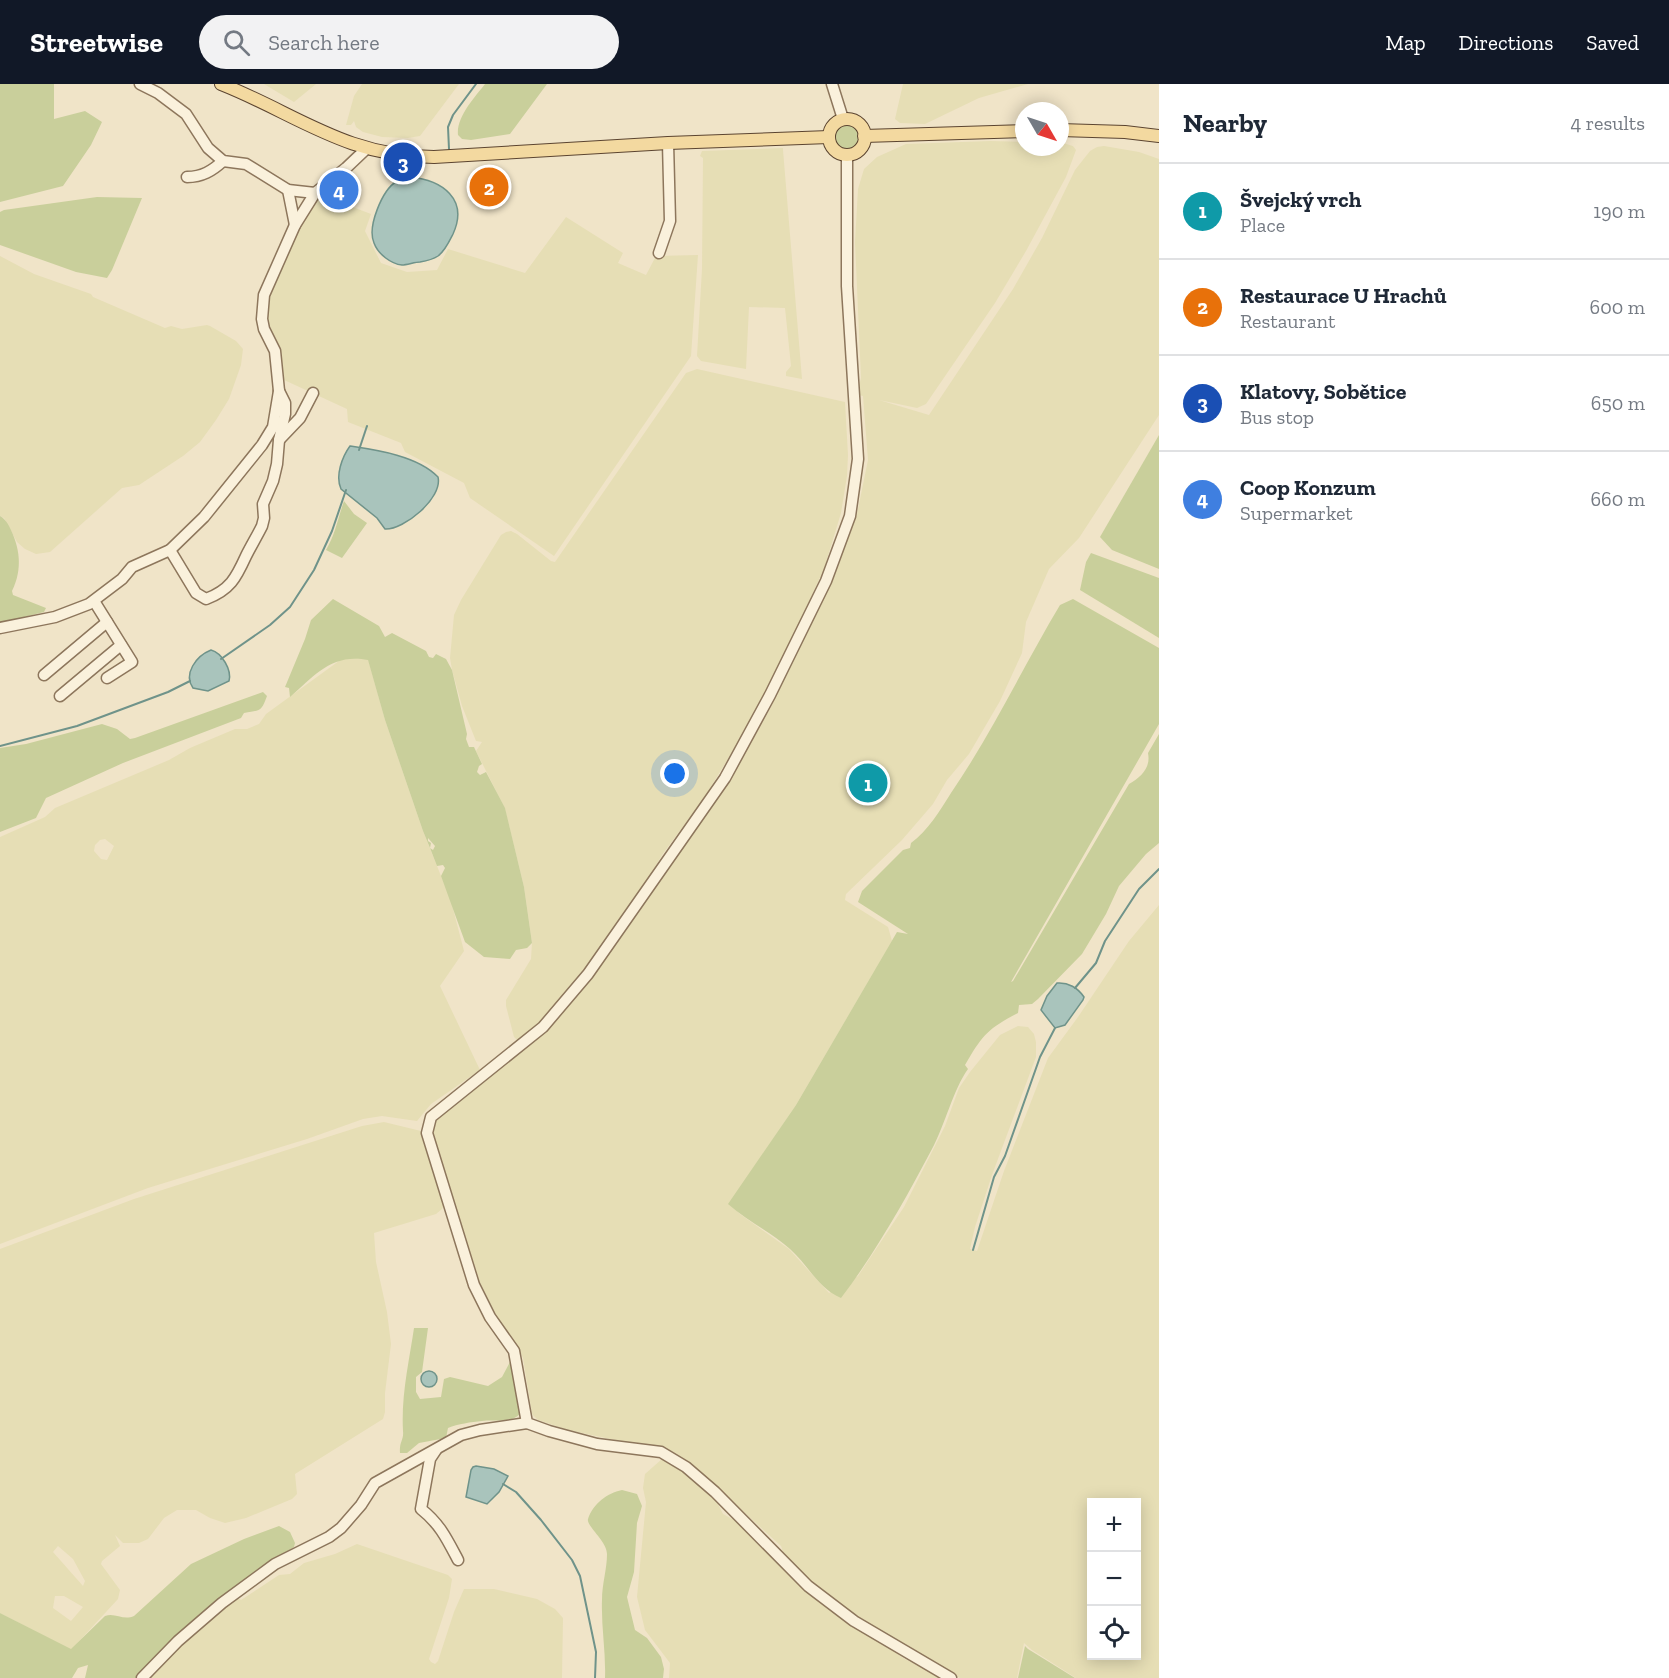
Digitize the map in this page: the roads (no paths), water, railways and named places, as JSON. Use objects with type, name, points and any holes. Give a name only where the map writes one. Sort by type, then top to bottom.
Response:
[{"type":"main road","points":[[221,84],[318,130],[366,149],[407,156],[434,157],[668,143],[829,137]]},
{"type":"main road","points":[[843,119],[851,119],[858,123],[863,129],[864,136],[861,148],[847,155],[833,148],[829,137],[831,127],[843,119]]},
{"type":"main road","points":[[1069,130],[1125,132],[1159,136]]},
{"type":"main road","points":[[864,136],[1015,131]]},
{"type":"street","points":[[140,84],[158,93],[186,114],[208,148],[223,161],[253,167],[288,190],[315,193]]},
{"type":"street","points":[[832,84],[843,119]]},
{"type":"street","points":[[659,253],[670,221],[668,143]]},
{"type":"street","points":[[0,628],[55,617],[94,601],[122,579],[132,567],[170,550],[211,509],[262,445],[273,427],[279,391],[275,351],[264,329],[262,307],[264,295],[295,225],[315,193],[366,149]]},
{"type":"street","points":[[527,1423],[514,1351],[490,1317],[474,1285],[427,1133],[428,1125],[431,1117],[441,1107],[543,1027],[588,974],[726,778],[826,581],[850,516],[858,459],[847,286],[847,155]]},
{"type":"street","points":[[187,177],[198,177],[207,173],[223,161]]},
{"type":"street","points":[[288,190],[295,225]]},
{"type":"street","points":[[170,550],[201,597],[206,599],[229,586],[239,573],[262,526],[263,504],[273,481],[277,464],[279,440],[285,414],[285,403],[279,391]]},
{"type":"street","points":[[262,445],[279,440],[300,418],[313,393]]},
{"type":"street","points":[[94,601],[132,662],[107,678]]},
{"type":"street","points":[[44,675],[107,622]]},
{"type":"street","points":[[60,696],[121,645]]},
{"type":"street","points":[[141,1678],[178,1641],[222,1603],[275,1564],[329,1537],[341,1528],[361,1505],[375,1483],[461,1435],[527,1423],[597,1444],[661,1452],[686,1467],[715,1492],[808,1586],[854,1621],[951,1678]]},
{"type":"street","points":[[438,1448],[430,1459],[421,1509],[440,1527],[458,1560]]},
{"type":"water","points":[[410,177],[442,187],[455,201],[458,211],[457,222],[443,252],[438,256],[427,261],[402,265],[382,255],[372,236],[377,209],[386,192],[397,181]]},
{"type":"water","points":[[350,446],[397,455],[420,464],[438,477],[438,485],[434,494],[411,519],[393,528],[385,529],[377,518],[341,489],[340,467]]},
{"type":"water","points":[[211,650],[225,662],[229,672],[229,681],[208,691],[193,688],[190,683],[190,671],[200,656]]},
{"type":"water","points":[[1057,983],[1072,986],[1084,997],[1065,1025],[1055,1028],[1041,1010],[1047,996]]},
{"type":"water","points":[[429,1371],[435,1373],[437,1379],[435,1385],[429,1387],[423,1385],[421,1379],[423,1373]]},
{"type":"water","points":[[476,1466],[494,1469],[508,1476],[499,1492],[487,1504],[466,1497],[471,1470]]},
{"type":"waterway","points":[[449,149],[448,127],[453,115],[476,84]]},
{"type":"waterway","points":[[359,450],[367,426]]},
{"type":"waterway","points":[[221,659],[270,625],[290,607],[314,570],[332,531],[346,490]]},
{"type":"waterway","points":[[0,746],[77,726],[168,692],[190,681]]},
{"type":"waterway","points":[[1075,988],[1096,963],[1105,941],[1139,889],[1159,869]]},
{"type":"waterway","points":[[973,1250],[994,1177],[1005,1156],[1040,1057],[1055,1028]]},
{"type":"waterway","points":[[503,1484],[516,1492],[541,1520],[572,1560],[580,1576],[596,1652],[595,1678]]},
{"type":"place","name":"Klatovy, Sobětice","points":[[403,162]]},
{"type":"place","name":"Restaurace U Hrachů","points":[[489,187]]},
{"type":"place","name":"Coop Konzum","points":[[339,190]]},
{"type":"place","name":"Švejcký vrch","points":[[868,783]]}]
